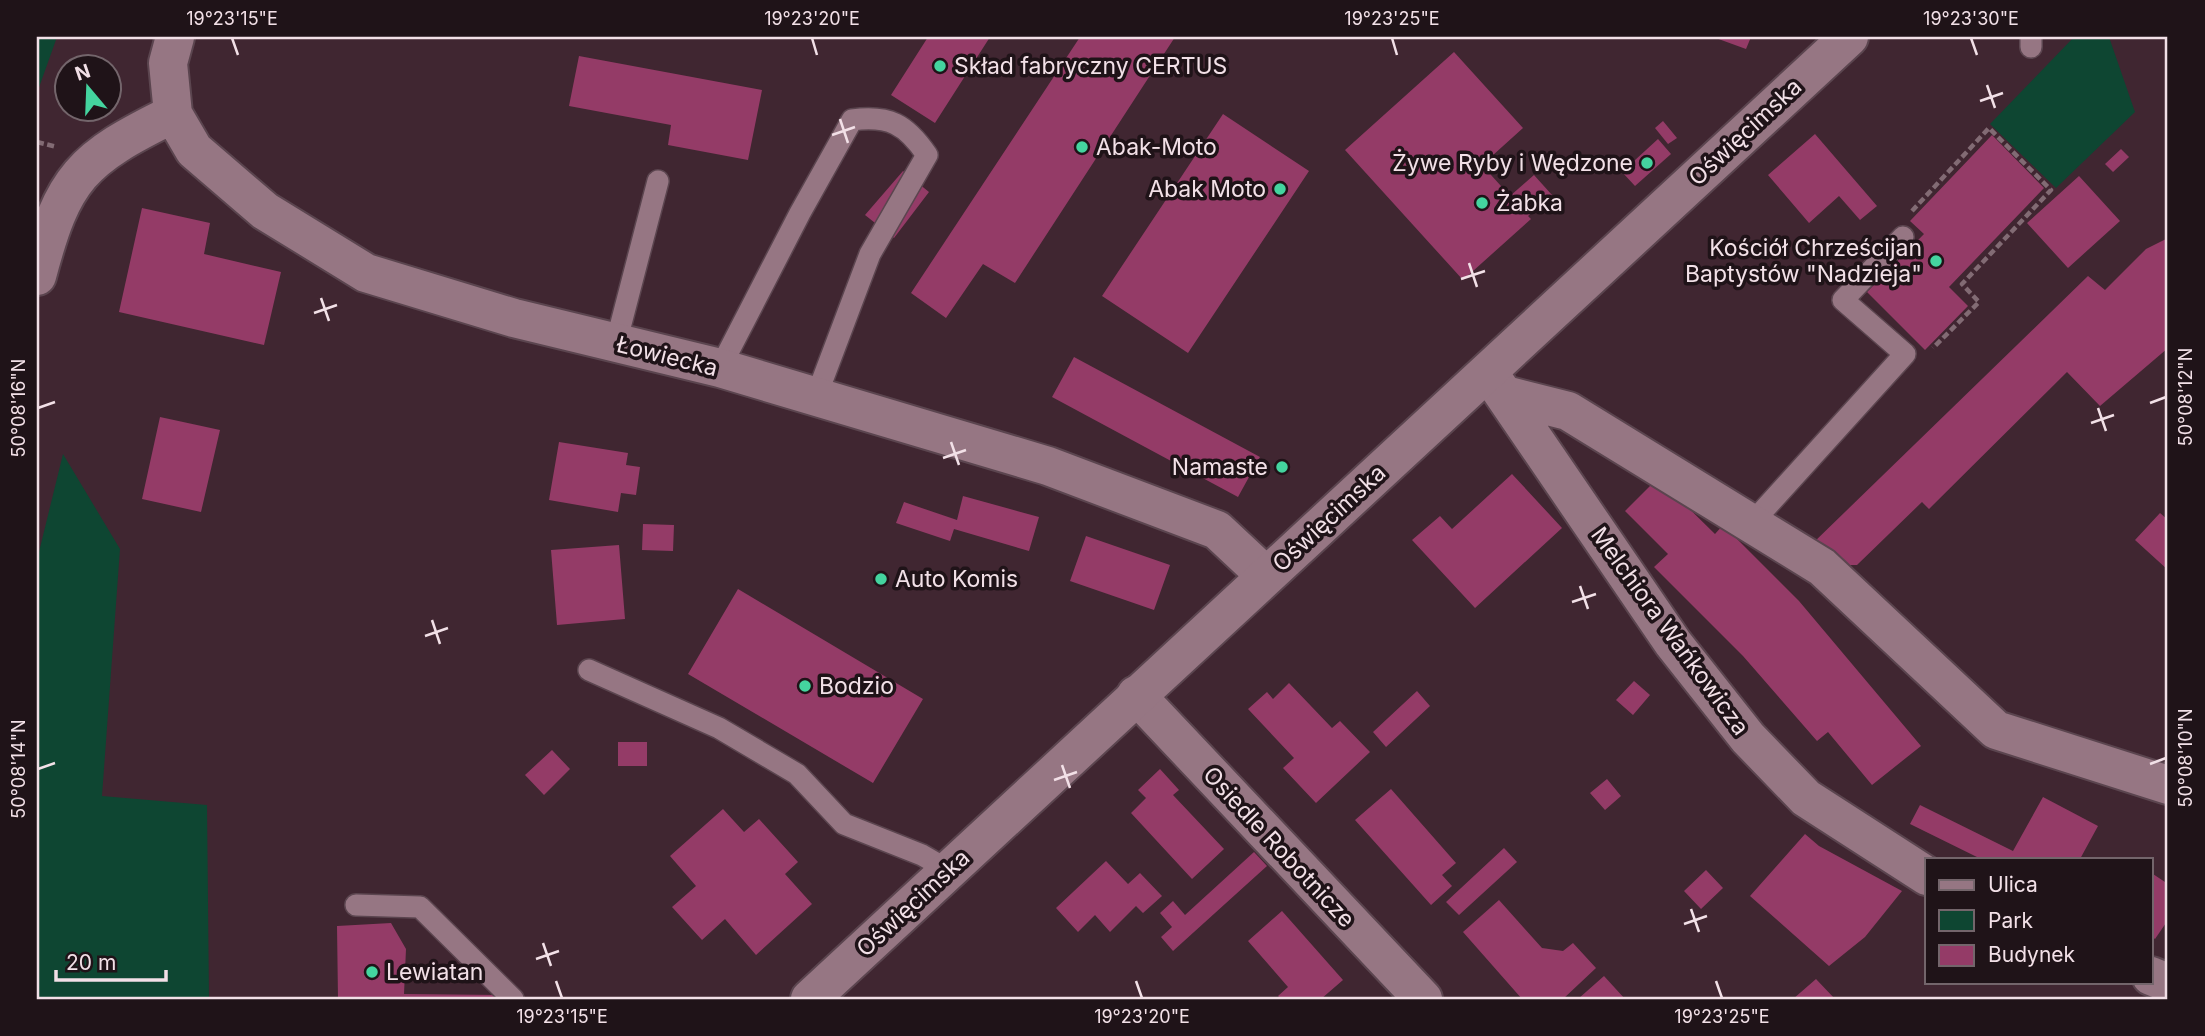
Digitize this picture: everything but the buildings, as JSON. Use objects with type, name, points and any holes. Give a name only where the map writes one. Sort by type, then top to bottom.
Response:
[{"type":"street","name":"Łowiecka","points":[[175,37],[168,62],[173,114],[194,150],[265,211],[366,272],[514,318],[720,368],[1048,466],[1217,530],[1266,576]]},
{"type":"street","name":"Oświęcimska","points":[[810,999],[1266,576],[1496,384],[1849,37]]},
{"type":"street","points":[[37,276],[62,197],[89,163],[173,114]]},
{"type":"street","points":[[1496,384],[1568,411],[1822,567],[1996,730],[2168,785]]},
{"type":"street","name":"Melchiora Wańkowicza","points":[[1496,384],[1673,643],[1748,738],[1806,798],[1925,875]]},
{"type":"street","name":"Osiedle Robotnicze","points":[[1136,695],[1423,999]]},
{"type":"lane","points":[[720,368],[800,213],[852,120],[879,117],[913,135],[927,155],[870,254],[816,397]]},
{"type":"lane","points":[[616,343],[658,181]]},
{"type":"lane","points":[[1750,525],[1905,354],[1843,300],[1903,237]]},
{"type":"lane","points":[[589,670],[719,728],[797,774],[844,824],[922,855],[948,870]]},
{"type":"lane","points":[[356,905],[420,907],[513,999]]},
{"type":"path","points":[[1903,237],[1905,218],[1989,128],[2052,190],[1962,284],[1979,302],[1927,354],[1905,354]]},
{"type":"green space","points":[[37,37],[57,37],[37,93]]},
{"type":"green space","points":[[2074,37],[2109,37],[2135,112],[2056,188],[1990,124]]},
{"type":"green space","points":[[63,454],[120,549],[102,796],[207,805],[209,999],[37,999],[37,560]]},
{"type":"place","name":"Skład fabryczny CERTUS","points":[[940,66]]},
{"type":"place","name":"Abak-Moto","points":[[1082,147]]},
{"type":"place","name":"Żywe Ryby i Wędzone","points":[[1647,163]]},
{"type":"place","name":"Abak Moto","points":[[1280,189]]},
{"type":"place","name":"Żabka","points":[[1482,203]]},
{"type":"place","name":"Kościół Chrześcijan Baptystów \"Nadzieja\"","points":[[1936,261]]},
{"type":"place","name":"Namaste","points":[[1282,467]]},
{"type":"place","name":"Auto Komis","points":[[881,579]]},
{"type":"place","name":"Bodzio","points":[[805,686]]},
{"type":"place","name":"Lewiatan","points":[[372,972]]}]
